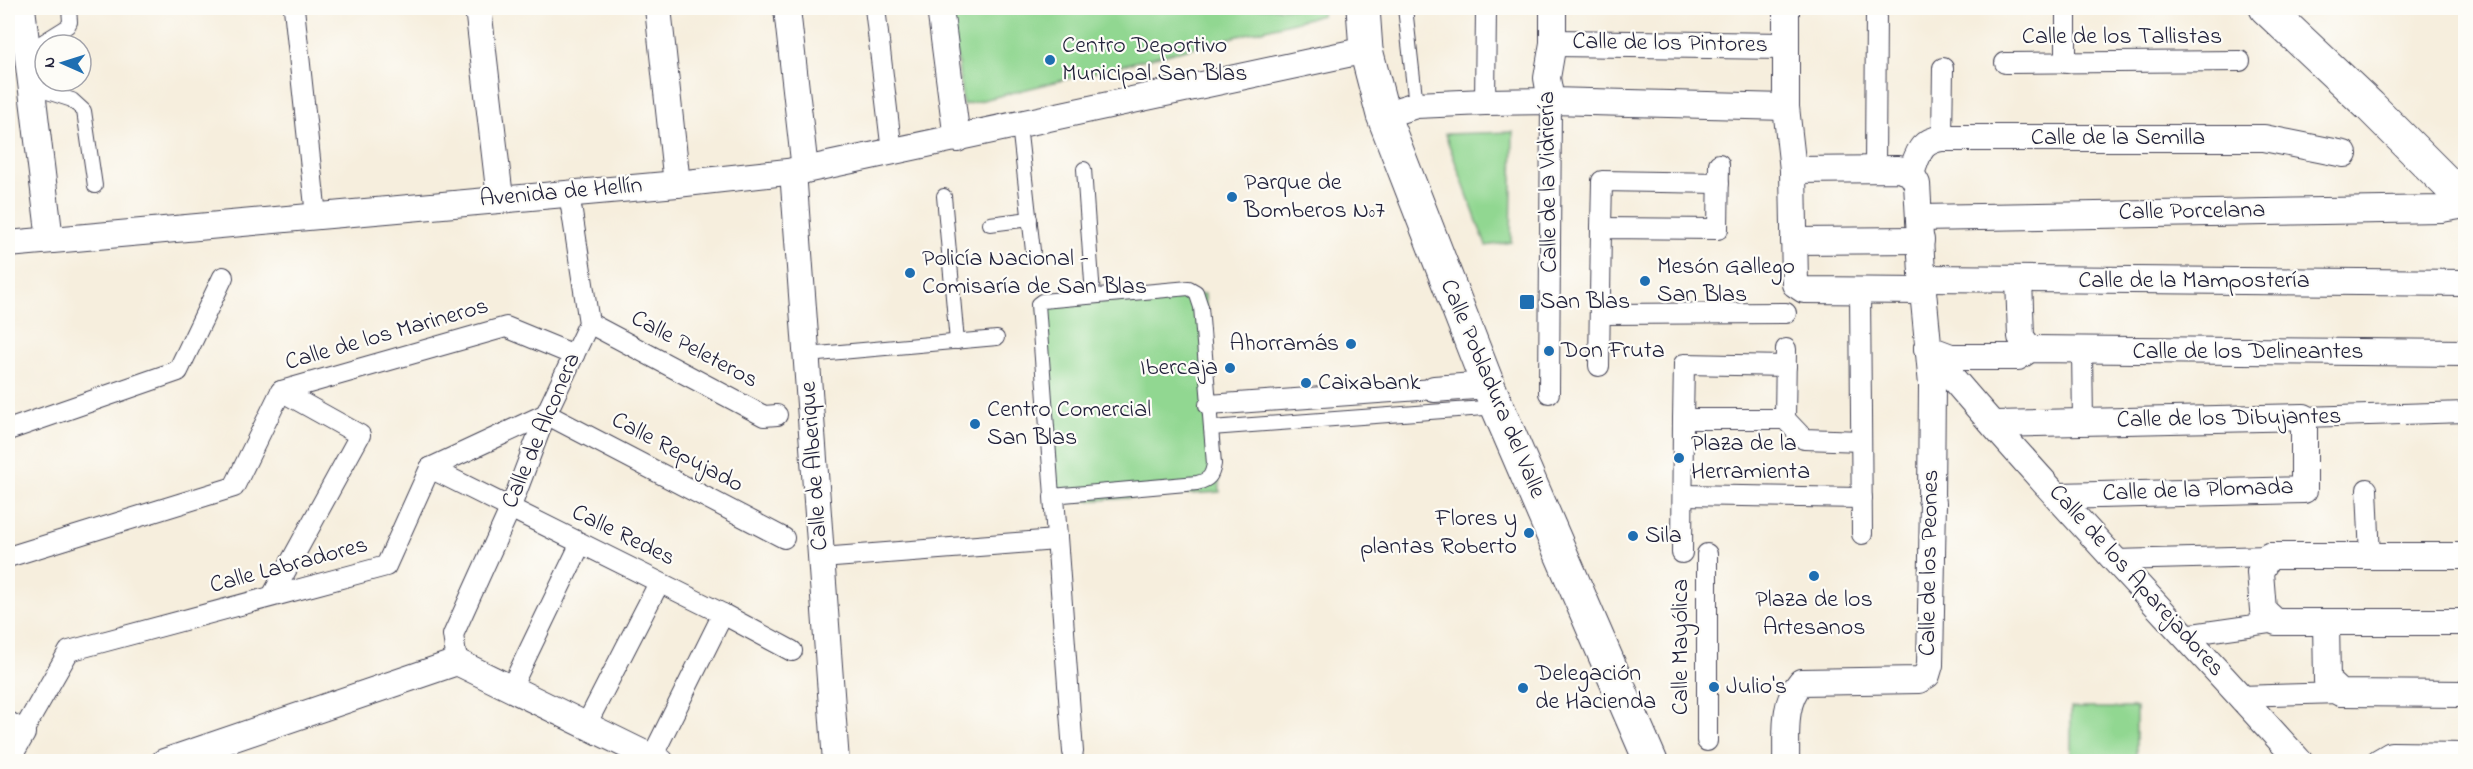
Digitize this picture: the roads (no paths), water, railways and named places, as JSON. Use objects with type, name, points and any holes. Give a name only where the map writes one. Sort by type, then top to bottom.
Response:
[{"type":"street","points":[[22,8],[50,240]]},
{"type":"street","points":[[294,8],[316,216]]},
{"type":"street","points":[[478,8],[500,198]]},
{"type":"street","points":[[658,8],[677,184]]},
{"type":"street","points":[[786,8],[799,170]]},
{"type":"street","points":[[875,8],[892,152]]},
{"type":"street","points":[[940,8],[957,139]]},
{"type":"street","name":"Calle Pobladura del Valle","points":[[1363,8],[1366,50],[1383,115],[1493,396],[1651,762]]},
{"type":"street","points":[[1485,102],[1486,8]]},
{"type":"street","name":"Calle de la Vidriería","points":[[1549,393],[1551,101],[1547,78],[1553,43],[1553,8]]},
{"type":"street","points":[[1786,8],[1786,106],[1793,170],[1795,284],[1804,290],[1860,292],[1923,284]]},
{"type":"street","points":[[1875,169],[1876,8]]},
{"type":"street","points":[[2066,8],[2066,63]]},
{"type":"street","points":[[2266,8],[2370,106],[2466,203]]},
{"type":"street","name":"Calle de los Pintores","points":[[1553,43],[1786,46]]},
{"type":"street","name":"Avenida de Hellín","points":[[8,244],[500,198],[677,184],[799,170],[957,139],[1366,50]]},
{"type":"street","name":"Calle de los Tallistas","points":[[2005,63],[2240,62]]},
{"type":"street","points":[[1911,173],[1920,149],[1929,141],[1942,138],[1943,68]]},
{"type":"street","points":[[1383,115],[1416,105],[1485,102],[1551,101],[1786,106]]},
{"type":"street","name":"Calle de la Semilla","points":[[1942,138],[2264,138],[2344,154]]},
{"type":"street","points":[[1793,170],[1899,169],[1911,173],[1917,184],[1927,348]]},
{"type":"street","name":"Calle de Alberique","points":[[799,170],[807,355],[836,762]]},
{"type":"street","points":[[1599,366],[1600,262],[1602,181],[1719,174],[1718,229],[1601,228]]},
{"type":"street","name":"Calle de Alconera","points":[[457,662],[453,634],[510,509],[546,414],[589,323],[569,193]]},
{"type":"street","name":"Calle Porcelana","points":[[1920,229],[2442,209],[2466,203]]},
{"type":"street","points":[[1794,241],[1920,229]]},
{"type":"street","points":[[8,430],[178,371],[223,277]]},
{"type":"street","points":[[2019,279],[2021,337],[2030,349]]},
{"type":"street","name":"Calle de la Mampostería","points":[[1923,284],[2019,279],[2466,283]]},
{"type":"street","points":[[1860,292],[1862,534]]},
{"type":"street","points":[[1600,314],[1786,313]]},
{"type":"street","name":"Calle Peleteros","points":[[589,323],[764,416],[777,415]]},
{"type":"street","name":"Calle de los Marineros","points":[[8,556],[234,487],[281,391],[506,327],[574,355]]},
{"type":"street","name":"Calle de los Delineantes","points":[[1927,348],[1951,357],[2018,357],[2030,349],[2466,352]]},
{"type":"street","name":"Calle de los Aparejadores","points":[[1927,348],[1971,401],[2300,762]]},
{"type":"street","name":"Calle de los Peones","points":[[1786,762],[1786,711],[1792,692],[1801,682],[1919,680],[1927,675],[1930,665],[1932,419],[1927,348]]},
{"type":"street","points":[[2082,351],[2083,422]]},
{"type":"street","points":[[1682,553],[1684,364],[1786,357],[1785,419],[1804,439],[1861,441]]},
{"type":"street","points":[[1209,405],[1434,389],[1493,396]]},
{"type":"street","name":"Calle de los Marineros","points":[[273,596],[360,435],[281,391]]},
{"type":"street","points":[[1932,419],[1950,407],[1971,401]]},
{"type":"street","name":"Calle de los Dibujantes","points":[[1993,424],[2466,412]]},
{"type":"street","points":[[430,468],[546,414]]},
{"type":"street","name":"Calle Repujado","points":[[546,414],[784,538]]},
{"type":"street","name":"Calle de la Plomada","points":[[2058,496],[2304,490],[2304,417]]},
{"type":"street","points":[[1683,419],[1785,419]]},
{"type":"street","name":"Calle Labradores","points":[[15,729],[69,651],[386,566],[430,468]]},
{"type":"street","name":"Calle Redes","points":[[430,468],[723,614],[792,651]]},
{"type":"street","points":[[2367,489],[2370,557]]},
{"type":"street","points":[[1683,495],[1862,498]]},
{"type":"street","points":[[1054,497],[1073,752]]},
{"type":"street","points":[[821,558],[1056,540]]},
{"type":"street","points":[[511,688],[580,544]]},
{"type":"street","name":"Calle Mayólica","points":[[1707,554],[1707,741]]},
{"type":"street","points":[[2115,560],[2270,556],[2466,556]]},
{"type":"street","points":[[2270,556],[2260,572],[2263,610],[2276,622]]},
{"type":"street","points":[[586,725],[659,583]]},
{"type":"street","points":[[164,762],[457,662],[656,759],[723,614]]},
{"type":"street","points":[[2185,635],[2276,622],[2466,622]]},
{"type":"street","points":[[2326,622],[2327,681],[2340,693]]},
{"type":"street","points":[[2240,696],[2466,693]]},
{"type":"street","points":[[8,757],[15,729]]},
{"type":"street","points":[[2379,762],[2391,755],[2466,756]]},
{"type":"lane","points":[[28,51],[68,26],[69,8]]},
{"type":"lane","points":[[1405,8],[1416,105]]},
{"type":"lane","points":[[32,87],[72,100],[84,111],[95,186]]},
{"type":"lane","points":[[1019,125],[1033,251]]},
{"type":"lane","points":[[1084,170],[1093,296]]},
{"type":"lane","points":[[944,196],[957,342]]},
{"type":"lane","points":[[990,224],[1030,219]]},
{"type":"lane","points":[[1189,288],[1196,292],[1201,307],[1209,405],[1214,464],[1212,475],[1207,481],[1054,497],[1051,494],[1038,304],[1042,301],[1189,288]]},
{"type":"lane","points":[[807,355],[997,338]]},
{"type":"lane","points":[[1211,428],[1493,396]]},
{"type":"place","name":"Centro Deportivo Municipal San Blas","points":[[1050,60]]},
{"type":"place","name":"Parque de Bomberos Nº7","points":[[1232,197]]},
{"type":"place","name":"Policía Nacional - Comisaría de San Blas","points":[[910,273]]},
{"type":"place","name":"Mesón Gallego San Blas","points":[[1645,281]]},
{"type":"place","name":"San Blas","points":[[1527,302]]},
{"type":"place","name":"Ahorramás","points":[[1351,344]]},
{"type":"place","name":"Don Fruta","points":[[1549,351]]},
{"type":"place","name":"Ibercaja","points":[[1230,368]]},
{"type":"place","name":"Caixabank","points":[[1306,383]]},
{"type":"place","name":"Centro Comercial San Blas","points":[[975,424]]},
{"type":"place","name":"Plaza de la Herramienta","points":[[1679,458]]},
{"type":"place","name":"Flores y plantas Roberto","points":[[1529,533]]},
{"type":"place","name":"Sila","points":[[1633,536]]},
{"type":"place","name":"Plaza de los Artesanos","points":[[1814,576]]},
{"type":"place","name":"Julio's","points":[[1714,687]]},
{"type":"place","name":"Delegación de Hacienda","points":[[1523,688]]}]
